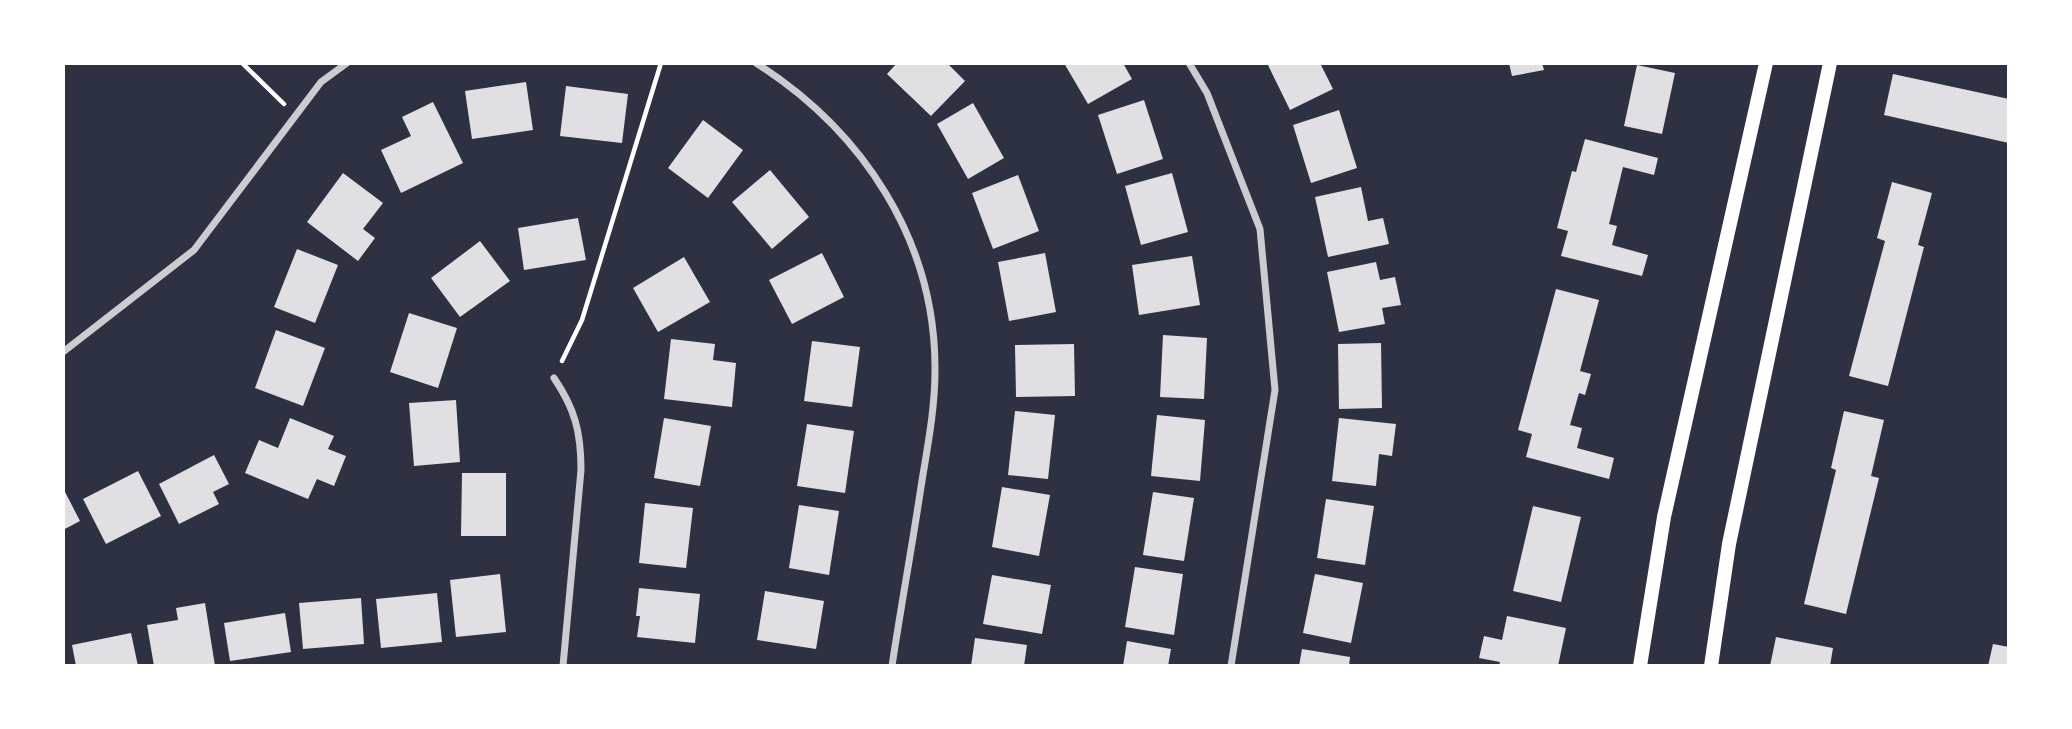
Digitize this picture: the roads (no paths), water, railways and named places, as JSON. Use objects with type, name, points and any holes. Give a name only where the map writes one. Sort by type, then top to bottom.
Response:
[{"type":"main road","points":[[1640,666],[1664,517],[1766,63]]},
{"type":"main road","points":[[1711,666],[1729,544],[1830,63]]},
{"type":"street","points":[[63,352],[194,250],[321,82],[347,63]]},
{"type":"street","points":[[757,63],[814,105],[865,161],[890,201],[910,243],[929,306],[935,370],[932,415],[892,666]]},
{"type":"street","points":[[1189,63],[1207,93],[1260,229],[1275,390],[1231,666]]},
{"type":"street","points":[[554,378],[574,414],[581,447],[563,666]]}]
